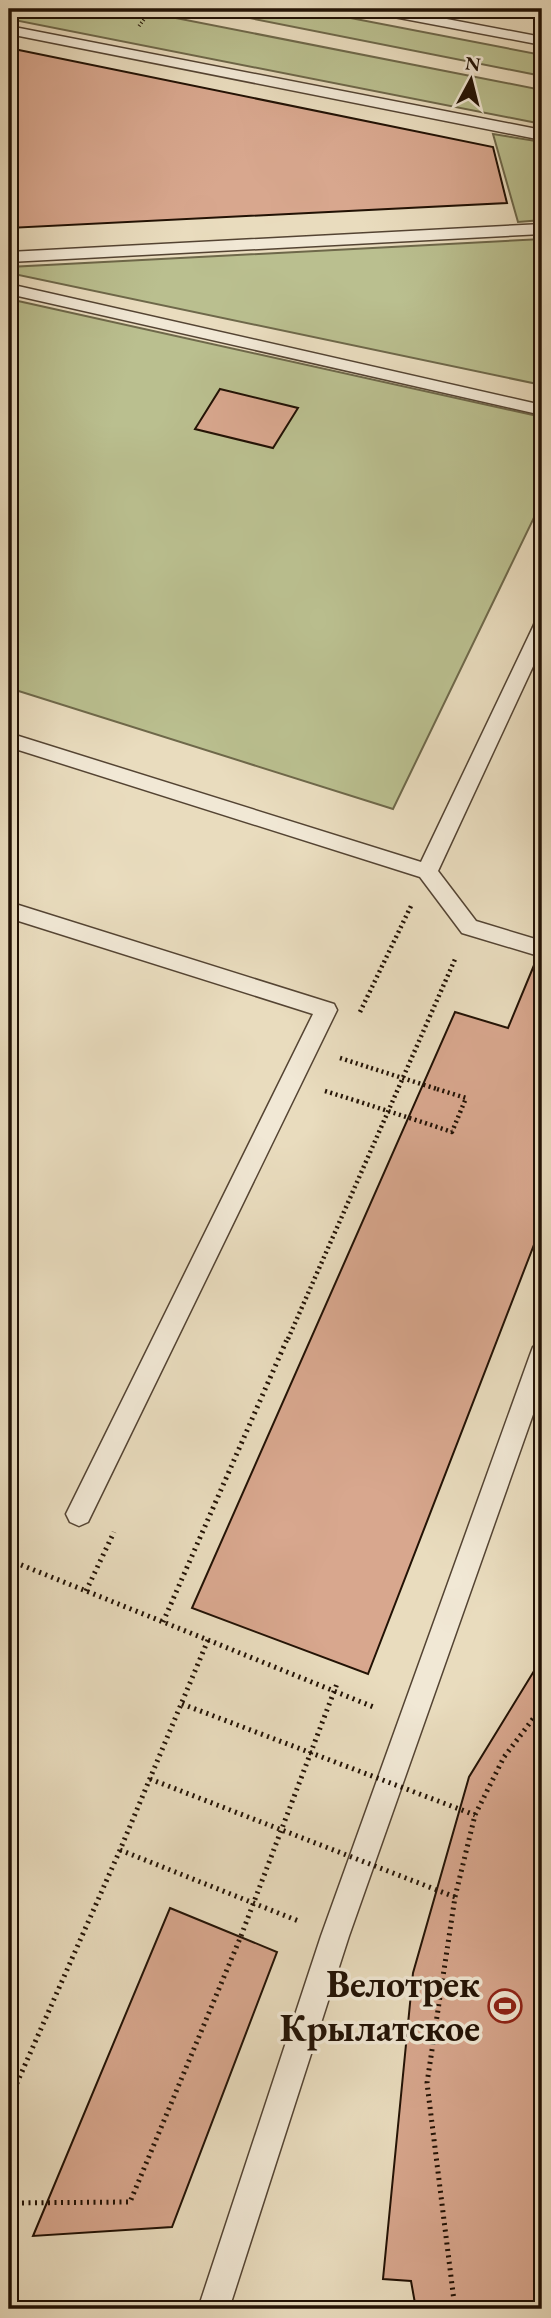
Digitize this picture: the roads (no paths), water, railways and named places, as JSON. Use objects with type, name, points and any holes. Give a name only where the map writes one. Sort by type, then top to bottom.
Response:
[{"type":"lane","points":[[373,9],[542,41]]},
{"type":"lane","points":[[9,30],[542,135]]},
{"type":"lane","points":[[9,257],[542,229]]},
{"type":"lane","points":[[9,289],[542,410]]},
{"type":"lane","points":[[427,872],[542,627]]},
{"type":"lane","points":[[9,740],[427,872],[469,927],[542,949]]},
{"type":"lane","points":[[9,910],[326,1010],[79,1514]]},
{"type":"lane","points":[[213,2309],[335,1936],[542,1355]]},
{"type":"place","name":"Велотрек Крылатское","points":[[505,2006]]}]
